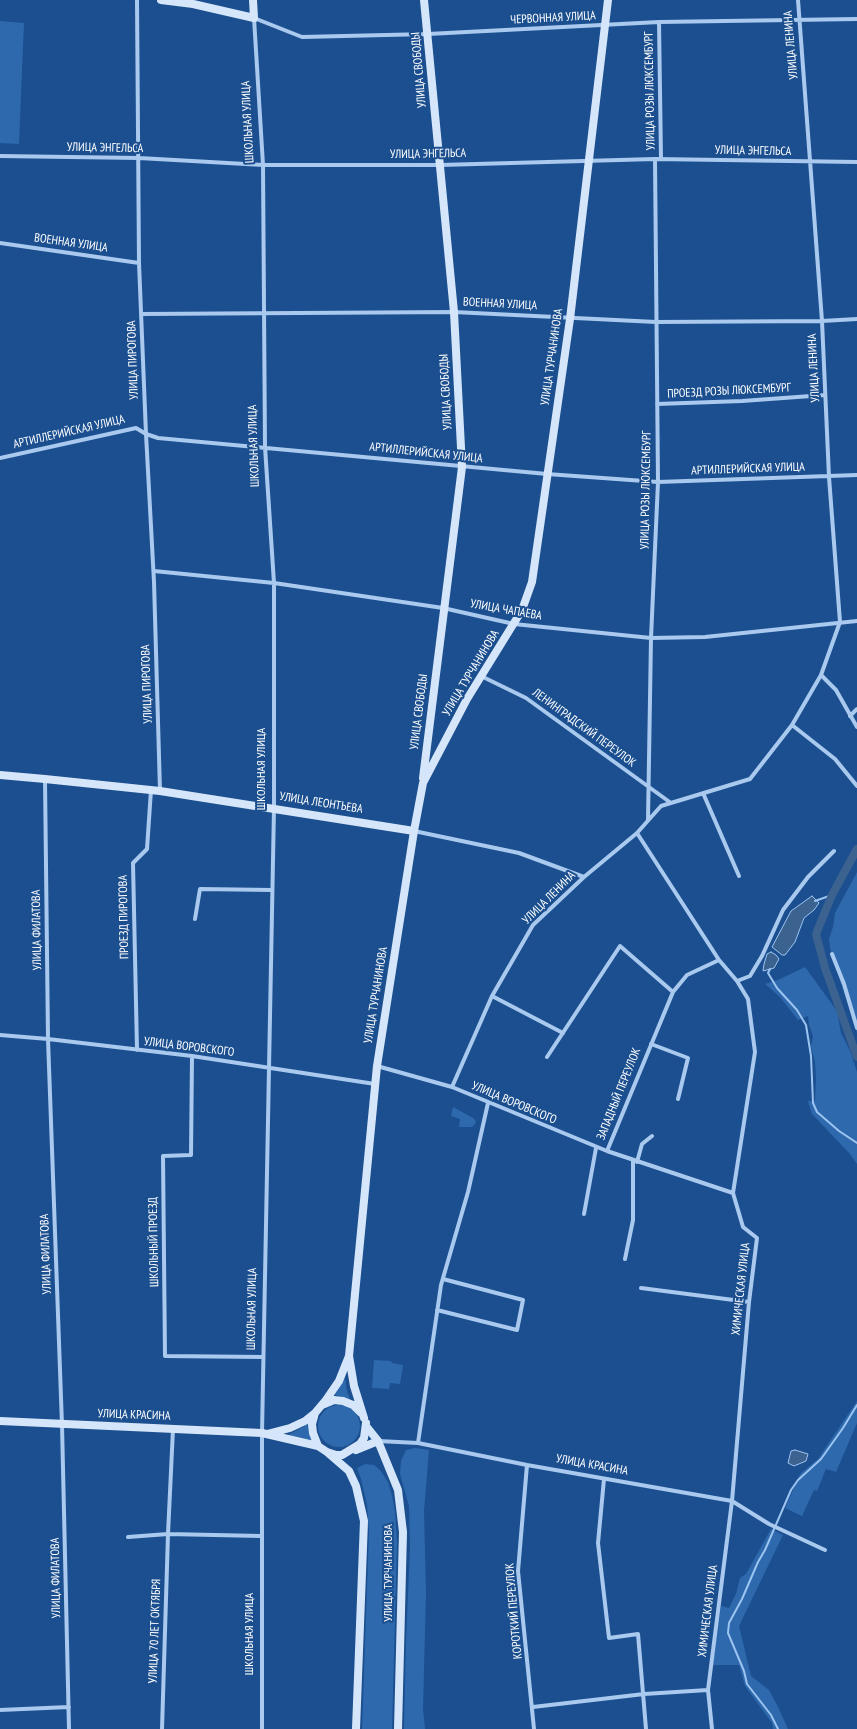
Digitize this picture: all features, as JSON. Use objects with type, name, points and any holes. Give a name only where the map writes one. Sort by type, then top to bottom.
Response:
[{"type":"street","name":"УЛИЦА ПИРОГОВА","points":[[137,0],[139,263],[146,434],[154,571],[160,791]]},
{"type":"street","points":[[161,0],[193,4],[254,18]]},
{"type":"street","name":"ШКОЛЬНАЯ УЛИЦА","points":[[253,0],[263,165],[265,447],[274,583],[274,808],[268,1068],[263,1358],[264,1433],[261,1536],[262,1729]]},
{"type":"street","name":"УЛИЦА СВОБОДЫ","points":[[423,783],[443,608],[462,466],[454,312],[424,0]]},
{"type":"street","name":"УЛИЦА ТУРЧАНИНОВА","points":[[398,1729],[403,1532],[398,1490],[378,1441],[365,1422],[354,1386],[349,1356],[377,1066],[423,783],[467,699],[522,610],[532,582],[570,319],[608,0]]},
{"type":"street","name":"УЛИЦА ЛЕНИНА","points":[[452,1087],[492,996],[532,926],[584,877],[636,833],[661,806],[750,779],[792,725],[821,675],[840,622],[829,477],[822,321],[798,0]]},
{"type":"street","name":"ЧЕРВОННАЯ УЛИЦА","points":[[254,18],[302,37],[428,34],[659,22],[857,19]]},
{"type":"street","name":"УЛИЦА РОЗЫ ЛЮКСЕМБУРГ","points":[[659,22],[661,159]]},
{"type":"street","name":"УЛИЦА ЭНГЕЛЬСА","points":[[0,156],[139,158],[263,165],[440,165],[655,159],[857,162]]},
{"type":"street","name":"УЛИЦА РОЗЫ ЛЮКСЕМБУРГ","points":[[648,820],[651,638],[658,482],[655,159]]},
{"type":"street","name":"ВОЕННАЯ УЛИЦА","points":[[0,243],[139,263]]},
{"type":"street","name":"ВОЕННАЯ УЛИЦА","points":[[142,314],[454,312],[570,319],[656,322],[822,321],[857,319]]},
{"type":"street","name":"ПРОЕЗД РОЗЫ ЛЮКСЕМБУРГ","points":[[657,404],[742,401],[825,395]]},
{"type":"street","name":"АРТИЛЛЕРИЙСКАЯ УЛИЦА","points":[[0,458],[125,429],[136,428],[146,434],[158,438],[547,474],[658,482],[857,475]]},
{"type":"street","name":"УЛИЦА ЧАПАЕВА","points":[[154,571],[274,583],[443,608],[514,624],[651,638],[706,637],[857,620]]},
{"type":"street","points":[[821,675],[836,690],[857,726]]},
{"type":"street","name":"ЛЕНИНГРАДСКИЙ ПЕРЕУЛОК","points":[[481,676],[526,698],[671,803]]},
{"type":"street","points":[[850,716],[857,709]]},
{"type":"street","points":[[792,725],[835,759],[857,786]]},
{"type":"street","name":"УЛИЦА ЛЕОНТЬЕВА","points":[[0,776],[45,778],[160,791],[414,831],[519,853],[584,877]]},
{"type":"street","name":"УЛИЦА ФИЛАТОВА","points":[[45,778],[48,1039],[62,1424],[69,1729]]},
{"type":"street","name":"ПРОЕЗД ПИРОГОВА","points":[[137,1050],[133,863],[147,849],[151,790]]},
{"type":"street","points":[[703,793],[739,876]]},
{"type":"street","points":[[636,833],[719,960],[737,981],[750,976],[762,956],[783,910],[808,877],[834,851]]},
{"type":"street","points":[[194,919],[200,889],[272,890]]},
{"type":"street","points":[[547,1057],[620,946],[673,992]]},
{"type":"street","points":[[832,954],[844,984],[857,1028]]},
{"type":"street","name":"ЗАПАДНЫЙ ПЕРЕУЛОК","points":[[607,1152],[673,992],[687,975],[719,960]]},
{"type":"street","name":"ХИМИЧЕСКАЯ УЛИЦА","points":[[712,1729],[708,1690],[732,1501],[756,1238],[742,1227],[733,1193],[755,1052],[748,999],[737,981]]},
{"type":"street","points":[[492,996],[563,1033]]},
{"type":"street","name":"УЛИЦА ВОРОВСКОГО","points":[[0,1035],[48,1039],[192,1056],[375,1084]]},
{"type":"street","name":"ЗАПАДНЫЙ ПЕРЕУЛОК","points":[[651,1044],[688,1058],[678,1099]]},
{"type":"street","name":"ШКОЛЬНЫЙ ПРОЕЗД","points":[[192,1056],[191,1155],[163,1156],[165,1356],[263,1358]]},
{"type":"street","name":"УЛИЦА ВОРОВСКОГО","points":[[377,1066],[452,1087],[596,1148],[733,1193]]},
{"type":"street","points":[[418,1443],[437,1310],[443,1279],[468,1192],[488,1103]]},
{"type":"street","points":[[625,1259],[633,1220],[635,1162],[642,1144],[652,1136]]},
{"type":"street","points":[[584,1214],[596,1148]]},
{"type":"street","points":[[437,1310],[517,1330],[523,1300],[443,1279]]},
{"type":"street","points":[[641,1288],[749,1302]]},
{"type":"street","name":"УЛИЦА ТУРЧАНИНОВА","points":[[322,1405],[339,1381],[349,1356]]},
{"type":"street","points":[[327,1452],[336,1455],[346,1454],[360,1444],[364,1438],[365,1422],[358,1410],[343,1401],[334,1400],[322,1405],[315,1413],[312,1424],[318,1446],[349,1472],[356,1486],[364,1521],[356,1729]]},
{"type":"street","name":"УЛИЦА КРАСИНА","points":[[264,1433],[290,1428],[305,1422],[315,1413]]},
{"type":"street","name":"УЛИЦА КРАСИНА","points":[[0,1421],[264,1433],[318,1446]]},
{"type":"street","name":"УЛИЦА 70 ЛЕТ ОКТЯБРЯ","points":[[162,1729],[173,1429]]},
{"type":"street","name":"УЛИЦА КРАСИНА","points":[[346,1454],[378,1441],[418,1443],[527,1465],[732,1501],[769,1524],[825,1550]]},
{"type":"street","name":"КОРОТКИЙ ПЕРЕУЛОК","points":[[527,1465],[518,1571],[533,1707],[534,1729]]},
{"type":"street","points":[[604,1479],[598,1543],[609,1638],[638,1634],[646,1729]]},
{"type":"street","points":[[128,1537],[168,1534],[261,1536]]},
{"type":"street","points":[[533,1707],[644,1694],[708,1690]]},
{"type":"street","points":[[0,1710],[69,1707]]},
{"type":"shaded area","points":[[0,21],[24,23],[19,144],[0,143]]},
{"type":"shaded area","points":[[857,872],[857,1033],[831,953],[829,939],[835,913]]},
{"type":"shaded area","points":[[812,896],[819,903],[814,910],[804,918],[795,942],[785,955],[782,955],[772,947],[791,911]]},
{"type":"shaded area","points":[[771,952],[779,959],[774,968],[763,971],[767,954]]},
{"type":"shaded area","points":[[805,967],[837,1011],[841,1033],[851,1053],[857,1072],[857,1164],[850,1154],[812,1114],[808,1101],[815,1101],[816,1079],[815,1061],[811,1047],[813,1036],[809,1025],[808,1016],[798,1020],[780,997],[765,984],[780,979]]},
{"type":"shaded area","points":[[453,1107],[473,1118],[476,1121],[475,1124],[472,1127],[459,1127],[460,1119],[451,1116]]},
{"type":"shaded area","points":[[374,1360],[391,1361],[392,1363],[403,1365],[400,1384],[390,1383],[389,1389],[372,1388]]},
{"type":"shaded area","points":[[345,1378],[347,1391],[350,1399],[335,1395]]},
{"type":"shaded area","points":[[857,1401],[857,1423],[836,1472],[826,1469],[817,1491],[814,1490],[802,1516],[785,1508],[800,1474],[818,1459]]},
{"type":"shaded area","points":[[335,1405],[343,1405],[351,1408],[357,1414],[360,1426],[357,1438],[351,1444],[343,1447],[335,1447],[327,1444],[321,1438],[318,1430],[318,1422],[321,1414],[327,1408]]},
{"type":"shaded area","points":[[310,1423],[313,1441],[288,1435]]},
{"type":"shaded area","points":[[415,1448],[429,1450],[424,1511],[426,1593],[423,1708],[425,1729],[404,1729],[410,1547],[409,1506],[400,1474],[401,1461],[406,1450]]},
{"type":"shaded area","points":[[795,1450],[808,1454],[806,1461],[794,1466],[788,1463],[791,1451]]},
{"type":"shaded area","points":[[365,1464],[374,1465],[380,1470],[388,1482],[395,1512],[397,1543],[392,1729],[362,1729],[369,1532],[367,1505],[357,1468]]},
{"type":"shaded area","points":[[771,1529],[783,1535],[739,1626],[751,1676],[769,1690],[788,1729],[773,1729],[772,1723],[745,1686],[739,1665],[713,1665],[721,1606],[729,1608],[736,1594],[740,1578],[746,1574]]},
{"type":"waterway","points":[[857,849],[832,895],[816,934],[825,968],[857,1057]]},
{"type":"waterway","points":[[815,901],[832,895]]},
{"type":"waterway","points":[[770,969],[768,973],[777,988],[797,1010],[806,1025],[811,1056],[813,1103],[817,1112],[839,1131],[857,1143]]},
{"type":"waterway","points":[[778,1729],[771,1715],[747,1684],[744,1671],[728,1633],[729,1623],[765,1550],[791,1490],[798,1480],[821,1459],[857,1405]]}]
